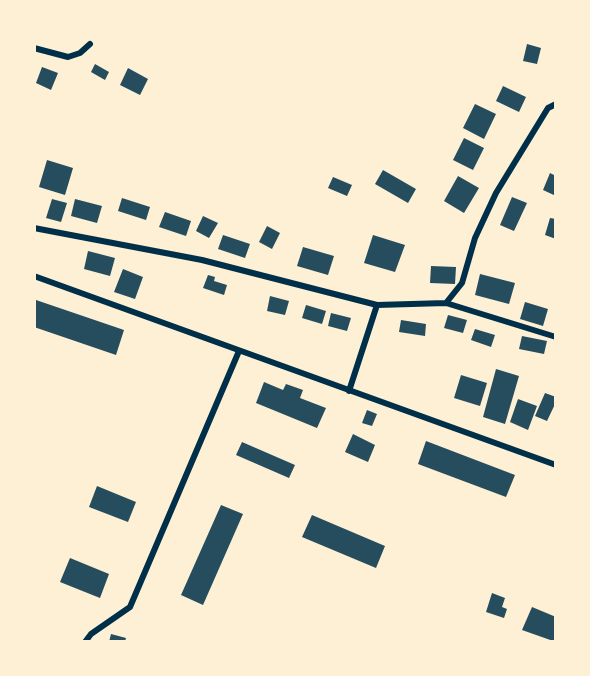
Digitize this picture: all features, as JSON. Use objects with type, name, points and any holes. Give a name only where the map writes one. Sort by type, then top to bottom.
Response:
[{"type":"street","points":[[34,48],[68,57],[80,53],[90,44]]},
{"type":"street","points":[[446,303],[462,283],[475,238],[496,193],[548,108],[555,104]]},
{"type":"street","points":[[34,228],[202,260],[377,305],[446,303],[555,337]]},
{"type":"street","points":[[34,276],[555,465]]},
{"type":"street","points":[[349,391],[377,305]]},
{"type":"street","points":[[85,642],[91,634],[130,607],[239,351]]},
{"type":"building","points":[[527,44],[541,48],[537,64],[523,61]]},
{"type":"building","points":[[95,64],[109,72],[105,80],[91,72]]},
{"type":"building","points":[[42,67],[58,73],[51,90],[36,83]]},
{"type":"building","points":[[128,68],[148,79],[140,95],[120,85]]},
{"type":"building","points":[[503,86],[526,97],[519,112],[496,101]]},
{"type":"building","points":[[475,104],[496,114],[484,139],[463,128]]},
{"type":"building","points":[[464,138],[484,148],[473,170],[453,160]]},
{"type":"building","points":[[47,160],[73,168],[65,195],[39,187]]},
{"type":"building","points":[[383,170],[416,189],[408,203],[375,184]]},
{"type":"building","points":[[550,173],[556,176],[556,196],[543,190]]},
{"type":"building","points":[[458,176],[479,188],[464,213],[444,201]]},
{"type":"building","points":[[333,177],[352,185],[347,196],[328,188]]},
{"type":"building","points":[[512,197],[527,203],[514,231],[500,225]]},
{"type":"building","points":[[122,198],[150,207],[146,220],[118,211]]},
{"type":"building","points":[[52,199],[67,203],[61,222],[46,218]]},
{"type":"building","points":[[75,199],[102,206],[97,223],[71,216]]},
{"type":"building","points":[[165,212],[191,221],[186,236],[159,227]]},
{"type":"building","points":[[203,216],[218,223],[209,238],[196,231]]},
{"type":"building","points":[[550,218],[556,219],[556,239],[545,235]]},
{"type":"building","points":[[267,226],[280,233],[272,249],[259,242]]},
{"type":"building","points":[[223,235],[250,244],[245,258],[218,249]]},
{"type":"building","points":[[373,235],[405,245],[395,272],[364,263]]},
{"type":"building","points":[[303,247],[334,256],[328,275],[297,266]]},
{"type":"building","points":[[88,251],[115,258],[110,276],[84,269]]},
{"type":"building","points":[[431,266],[456,267],[455,284],[430,283]]},
{"type":"building","points":[[123,269],[143,277],[135,299],[114,292]]},
{"type":"building","points":[[480,274],[515,283],[509,304],[475,295]]},
{"type":"building","points":[[208,275],[215,277],[214,281],[227,285],[224,295],[203,288]]},
{"type":"building","points":[[270,296],[289,301],[285,315],[267,311]]},
{"type":"building","points":[[36,300],[124,330],[116,355],[34,327]]},
{"type":"building","points":[[525,302],[548,309],[543,326],[520,319]]},
{"type":"building","points":[[306,305],[326,311],[322,324],[302,318]]},
{"type":"building","points":[[331,313],[351,318],[347,331],[328,326]]},
{"type":"building","points":[[448,315],[467,320],[463,333],[444,328]]},
{"type":"building","points":[[401,320],[426,324],[425,336],[399,332]]},
{"type":"building","points":[[475,329],[495,335],[491,347],[471,340]]},
{"type":"building","points":[[522,336],[547,341],[544,354],[519,349]]},
{"type":"building","points":[[496,369],[519,376],[505,424],[483,417]]},
{"type":"building","points":[[461,375],[487,383],[480,406],[454,398]]},
{"type":"building","points":[[264,382],[283,390],[286,384],[303,390],[300,398],[326,408],[317,428],[256,403]]},
{"type":"building","points":[[545,393],[556,397],[547,421],[535,416]]},
{"type":"building","points":[[518,399],[537,406],[528,430],[510,422]]},
{"type":"building","points":[[367,410],[377,414],[372,426],[362,423]]},
{"type":"building","points":[[353,434],[375,445],[368,462],[345,452]]},
{"type":"building","points":[[426,441],[515,475],[506,497],[418,464]]},
{"type":"building","points":[[242,442],[295,465],[289,478],[236,455]]},
{"type":"building","points":[[97,486],[136,502],[128,522],[89,507]]},
{"type":"building","points":[[221,505],[243,514],[203,605],[181,595]]},
{"type":"building","points":[[312,515],[385,546],[376,568],[302,537]]},
{"type":"building","points":[[70,558],[109,574],[100,598],[60,582]]},
{"type":"building","points":[[492,593],[505,598],[502,607],[507,609],[504,618],[486,612]]},
{"type":"building","points":[[532,607],[556,617],[556,642],[522,630]]},
{"type":"building","points":[[111,634],[126,638],[125,642],[109,642]]}]
